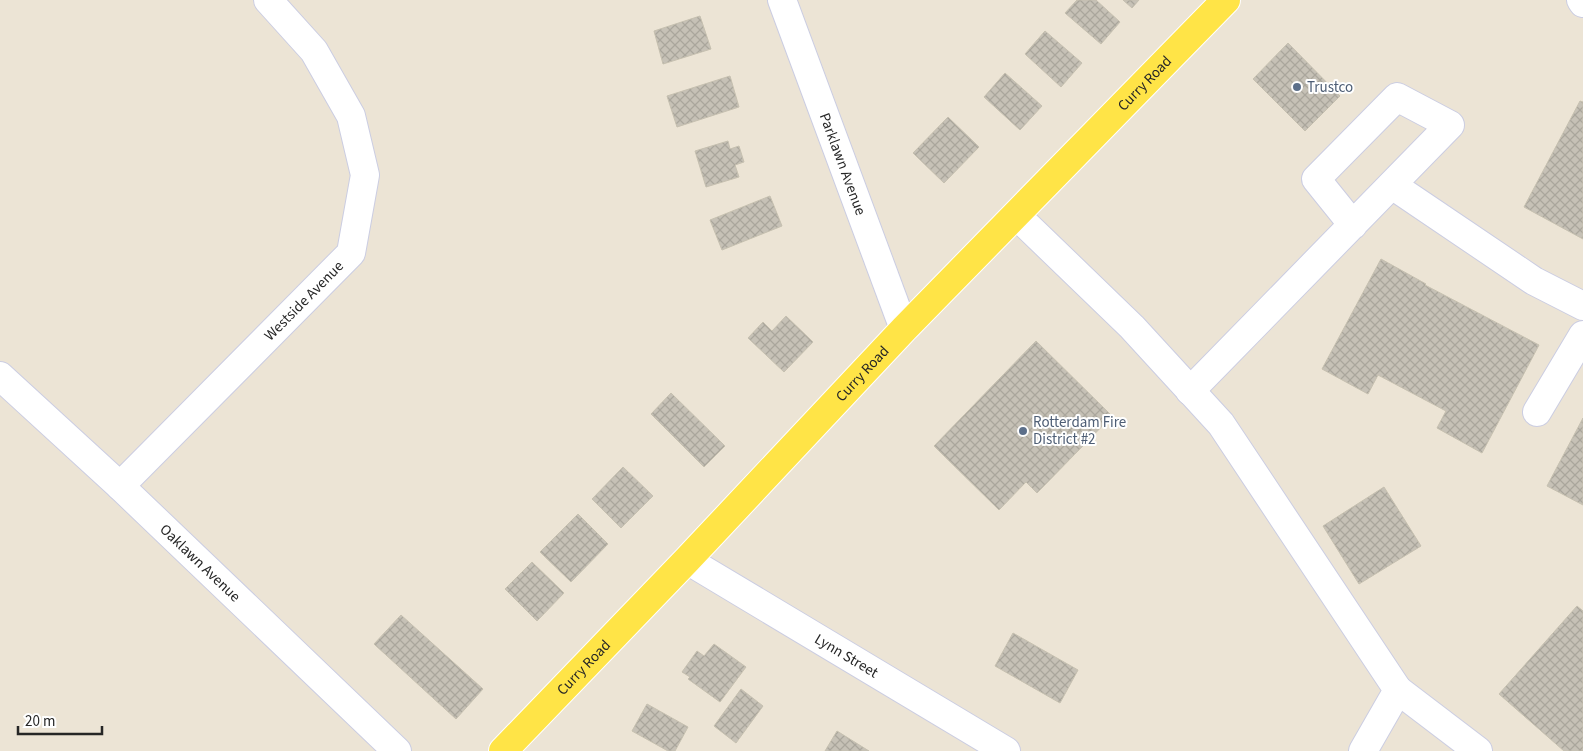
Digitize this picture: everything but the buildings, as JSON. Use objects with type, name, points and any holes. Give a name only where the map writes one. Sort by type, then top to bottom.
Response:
[{"type":"main road","name":"Curry Road","points":[[503,751],[904,329],[1226,0]]},
{"type":"street","name":"Parklawn Avenue","points":[[782,0],[904,329]]},
{"type":"street","name":"Westside Avenue","points":[[120,486],[351,253],[364,175],[351,116],[314,51],[273,2]]},
{"type":"street","points":[[1190,391],[1353,225],[1450,125],[1397,97],[1316,179],[1353,225]]},
{"type":"street","points":[[1392,185],[1534,281],[1583,306]]},
{"type":"street","points":[[1016,214],[1132,327],[1221,424],[1398,690],[1478,751]]},
{"type":"street","points":[[1537,412],[1583,335]]},
{"type":"street","name":"Oaklawn Avenue","points":[[0,376],[120,486],[397,751]]},
{"type":"street","name":"Lynn Street","points":[[686,560],[1006,751]]},
{"type":"street","points":[[1363,751],[1398,690]]},
{"type":"place","name":"Trustco","points":[[1297,87]]},
{"type":"place","name":"Rotterdam Fire District #2","points":[[1023,431]]}]
